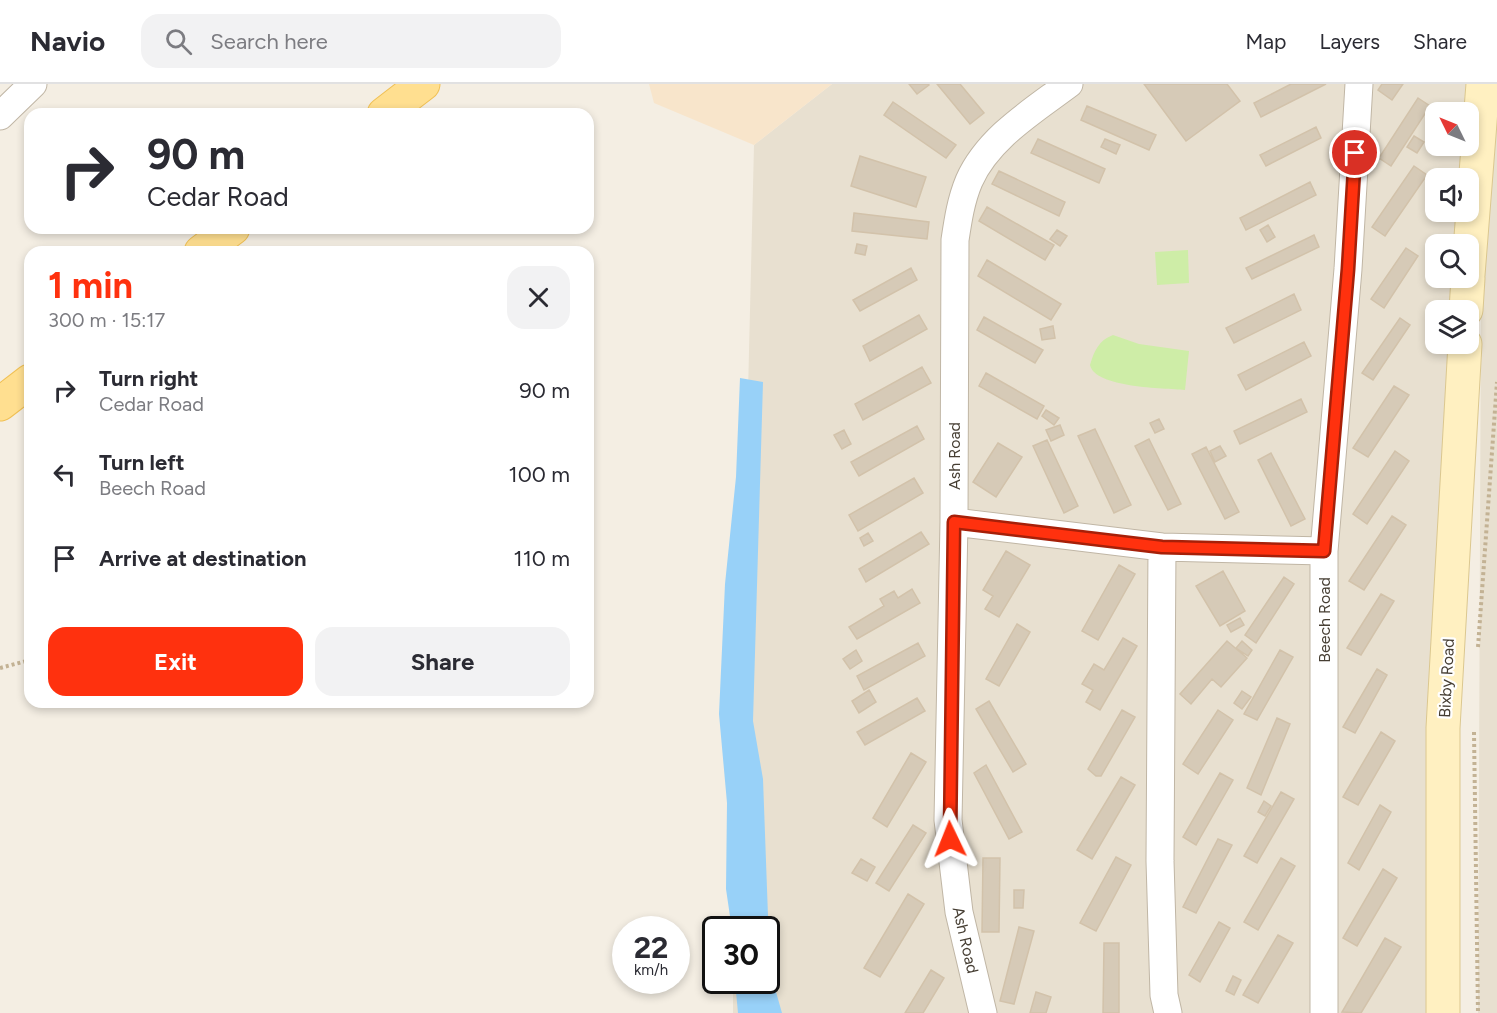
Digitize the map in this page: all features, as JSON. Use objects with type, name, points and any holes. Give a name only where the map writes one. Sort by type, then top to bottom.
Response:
[{"type":"main road","points":[[392,108],[423,84]]},
{"type":"main road","points":[[209,246],[224,234]]},
{"type":"main road","points":[[0,404],[24,386]]},
{"type":"street","points":[[0,116],[33,84]]},
{"type":"street","name":"Ash Road","points":[[982,1013],[959,912],[948,820],[954,522],[955,240],[960,210],[970,180],[987,154],[1008,130],[1069,84]]},
{"type":"street","name":"Beech Road","points":[[1324,1013],[1324,551],[1348,269],[1359,84]]},
{"type":"street","points":[[1477,234],[1486,191],[1483,84]]},
{"type":"street","name":"Bixby Road","points":[[1443,1013],[1443,729],[1463,354]]},
{"type":"street","points":[[954,522],[1162,547],[1324,551]]},
{"type":"street","points":[[1162,547],[1160,861],[1164,995],[1168,1013]]},
{"type":"path","points":[[1478,651],[1497,382]]},
{"type":"path","points":[[0,668],[24,662]]},
{"type":"path","points":[[1473,723],[1478,1013]]},
{"type":"shaded area","points":[[649,84],[832,84],[754,145],[654,103]]},
{"type":"shaded area","points":[[832,84],[1472,84],[1469,102],[1425,102],[1425,156],[1467,156],[1467,168],[1425,168],[1425,222],[1463,222],[1463,234],[1425,234],[1425,288],[1459,288],[1458,300],[1425,300],[1425,354],[1455,354],[1435,1013],[733,1013],[733,994],[780,994],[780,916],[735,916],[754,145]]},
{"type":"shaded area","points":[[1497,84],[1497,1013],[1478,1013],[1481,295]]},
{"type":"green space","points":[[1188,250],[1189,283],[1157,285],[1155,252]]},
{"type":"green space","points":[[1113,335],[1139,344],[1189,351],[1185,390],[1132,385],[1104,378],[1095,373],[1090,365],[1095,351],[1104,340]]},
{"type":"water","points":[[740,378],[763,382],[753,721],[763,779],[768,916],[730,916],[726,889],[727,803],[719,714],[725,584],[736,477]]},
{"type":"water","points":[[736,994],[777,994],[782,1013],[738,1013]]},
{"type":"building","points":[[909,84],[928,84],[929,85],[917,94]]},
{"type":"building","points":[[937,84],[960,84],[984,113],[970,124]]},
{"type":"building","points":[[1144,84],[1227,84],[1240,101],[1186,141]]},
{"type":"building","points":[[1291,84],[1326,84],[1261,117],[1254,103]]},
{"type":"building","points":[[1382,84],[1403,84],[1392,100],[1378,90]]},
{"type":"building","points":[[1418,98],[1425,103],[1425,114],[1391,166],[1379,158]]},
{"type":"building","points":[[893,102],[956,145],[946,158],[884,115]]},
{"type":"building","points":[[1087,106],[1156,135],[1149,150],[1081,120]]},
{"type":"building","points":[[1316,127],[1321,138],[1266,166],[1260,155]]},
{"type":"building","points":[[1414,136],[1424,142],[1417,153],[1407,147]]},
{"type":"building","points":[[1038,139],[1105,169],[1099,183],[1031,153]]},
{"type":"building","points":[[1105,139],[1120,145],[1116,154],[1101,147]]},
{"type":"building","points":[[860,156],[926,177],[916,207],[851,186]]},
{"type":"building","points":[[1414,166],[1425,174],[1425,178],[1385,236],[1372,227]]},
{"type":"building","points":[[999,171],[1065,202],[1059,216],[992,184]]},
{"type":"building","points":[[1310,182],[1316,195],[1246,230],[1240,218]]},
{"type":"building","points":[[987,207],[1054,245],[1045,260],[979,221]]},
{"type":"building","points":[[854,213],[929,222],[927,239],[852,231]]},
{"type":"building","points":[[1268,225],[1275,237],[1267,242],[1260,230]]},
{"type":"building","points":[[1057,230],[1067,236],[1060,246],[1050,239]]},
{"type":"building","points":[[1314,235],[1319,247],[1252,279],[1246,268]]},
{"type":"building","points":[[857,244],[867,246],[865,255],[855,253]]},
{"type":"building","points":[[1406,248],[1418,256],[1384,308],[1371,299]]},
{"type":"building","points":[[987,260],[1061,304],[1051,320],[978,276]]},
{"type":"building","points":[[911,268],[917,280],[860,311],[853,300]]},
{"type":"building","points":[[1294,294],[1301,310],[1234,343],[1226,328]]},
{"type":"building","points":[[919,315],[927,329],[870,361],[863,346]]},
{"type":"building","points":[[984,317],[1043,350],[1035,363],[977,330]]},
{"type":"building","points":[[1400,318],[1410,325],[1373,380],[1362,373]]},
{"type":"building","points":[[1053,326],[1055,338],[1042,340],[1040,329]]},
{"type":"building","points":[[1304,342],[1311,356],[1246,390],[1238,375]]},
{"type":"building","points":[[922,367],[931,383],[863,420],[855,404]]},
{"type":"building","points":[[986,373],[1044,406],[1037,419],[979,386]]},
{"type":"building","points":[[1394,386],[1409,395],[1368,457],[1353,448]]},
{"type":"building","points":[[1301,399],[1307,412],[1240,444],[1234,431]]},
{"type":"building","points":[[1046,410],[1059,418],[1054,425],[1042,416]]},
{"type":"building","points":[[1159,419],[1164,429],[1155,433],[1150,423]]},
{"type":"building","points":[[1060,425],[1064,435],[1051,441],[1046,430]]},
{"type":"building","points":[[917,426],[924,439],[859,476],[851,462]]},
{"type":"building","points":[[1095,429],[1131,505],[1114,513],[1078,436]]},
{"type":"building","points":[[844,430],[851,444],[842,449],[834,435]]},
{"type":"building","points":[[1149,439],[1181,504],[1168,510],[1135,446]]},
{"type":"building","points":[[1047,440],[1078,506],[1064,513],[1033,446]]},
{"type":"building","points":[[998,443],[1022,457],[996,497],[973,482]]},
{"type":"building","points":[[1220,446],[1226,456],[1215,462],[1210,451]]},
{"type":"building","points":[[1206,447],[1239,512],[1225,519],[1192,454]]},
{"type":"building","points":[[1395,451],[1409,461],[1367,524],[1353,514]]},
{"type":"building","points":[[1271,453],[1305,519],[1291,526],[1258,460]]},
{"type":"building","points":[[914,478],[923,493],[858,531],[849,515]]},
{"type":"building","points":[[1392,516],[1406,525],[1364,590],[1349,581]]},
{"type":"building","points":[[921,532],[929,544],[866,582],[859,569]]},
{"type":"building","points":[[868,533],[873,541],[864,546],[860,538]]},
{"type":"building","points":[[1006,551],[1030,565],[999,617],[985,609],[993,596],[983,590]]},
{"type":"building","points":[[1119,565],[1135,574],[1098,640],[1082,631]]},
{"type":"building","points":[[1223,571],[1245,611],[1220,626],[1196,586]]},
{"type":"building","points":[[1284,577],[1294,584],[1256,643],[1245,635]]},
{"type":"building","points":[[912,589],[920,603],[857,639],[849,627],[884,606],[880,599],[894,591],[898,598]]},
{"type":"building","points":[[1381,594],[1394,601],[1361,655],[1347,648]]},
{"type":"building","points":[[1240,618],[1244,625],[1231,632],[1227,625]]},
{"type":"building","points":[[1017,624],[1030,632],[999,686],[986,679]]},
{"type":"building","points":[[1123,638],[1137,646],[1100,710],[1086,702],[1093,690],[1082,684],[1094,664],[1104,670]]},
{"type":"building","points":[[1227,641],[1247,658],[1221,687],[1212,679],[1191,704],[1180,694]]},
{"type":"building","points":[[1242,641],[1252,650],[1248,656],[1236,648]]},
{"type":"building","points":[[918,643],[925,656],[864,690],[857,676]]},
{"type":"building","points":[[856,650],[862,661],[850,669],[843,659]]},
{"type":"building","points":[[1280,650],[1293,657],[1257,720],[1244,714]]},
{"type":"building","points":[[1377,669],[1387,675],[1355,733],[1343,727]]},
{"type":"building","points":[[869,690],[876,702],[859,713],[852,701]]},
{"type":"building","points":[[1242,691],[1251,697],[1242,709],[1234,703]]},
{"type":"building","points":[[917,698],[925,711],[865,745],[857,732]]},
{"type":"building","points":[[989,701],[1026,764],[1013,772],[976,709]]},
{"type":"building","points":[[1122,710],[1135,717],[1101,776],[1096,776],[1088,769]]},
{"type":"building","points":[[1218,710],[1233,720],[1198,774],[1183,764]]},
{"type":"building","points":[[1277,718],[1290,724],[1261,795],[1247,788]]},
{"type":"building","points":[[1381,732],[1395,741],[1358,805],[1343,797]]},
{"type":"building","points":[[911,753],[926,762],[887,827],[873,818]]},
{"type":"building","points":[[986,765],[1022,832],[1009,839],[974,773]]},
{"type":"building","points":[[1220,773],[1233,780],[1196,845],[1183,837]]},
{"type":"building","points":[[1121,777],[1135,785],[1092,859],[1077,850]]},
{"type":"building","points":[[1281,792],[1294,799],[1257,863],[1244,856]]},
{"type":"building","points":[[1264,801],[1271,806],[1265,816],[1258,812]]},
{"type":"building","points":[[1380,805],[1391,812],[1359,870],[1348,863]]},
{"type":"building","points":[[913,825],[926,833],[889,891],[876,883]]},
{"type":"building","points":[[1218,839],[1232,845],[1196,913],[1183,907]]},
{"type":"building","points":[[1116,857],[1131,865],[1096,931],[1080,923]]},
{"type":"building","points":[[983,858],[1000,858],[999,932],[982,932]]},
{"type":"building","points":[[1281,858],[1295,866],[1258,930],[1244,922]]},
{"type":"building","points":[[861,859],[875,867],[867,881],[852,873]]},
{"type":"building","points":[[1383,869],[1397,878],[1357,946],[1343,938]]},
{"type":"building","points":[[1014,890],[1024,890],[1023,908],[1014,908]]},
{"type":"building","points":[[908,894],[924,904],[880,977],[864,968]]},
{"type":"building","points":[[1219,922],[1230,928],[1200,982],[1189,975]]},
{"type":"building","points":[[1019,927],[1034,931],[1014,1004],[1000,1001]]},
{"type":"building","points":[[1278,935],[1293,943],[1258,1003],[1243,995]]},
{"type":"building","points":[[1385,938],[1401,947],[1361,1013],[1342,1012]]},
{"type":"building","points":[[1104,943],[1119,943],[1119,1013],[1103,1013]]},
{"type":"building","points":[[931,970],[944,978],[923,1013],[905,1013]]},
{"type":"building","points":[[1233,976],[1241,980],[1234,995],[1226,991]]},
{"type":"building","points":[[1036,992],[1051,997],[1046,1013],[1030,1013]]},
{"type":"route","points":[[950,839],[948,820],[954,522],[1162,547],[1324,551],[1348,269],[1355,153]]}]
